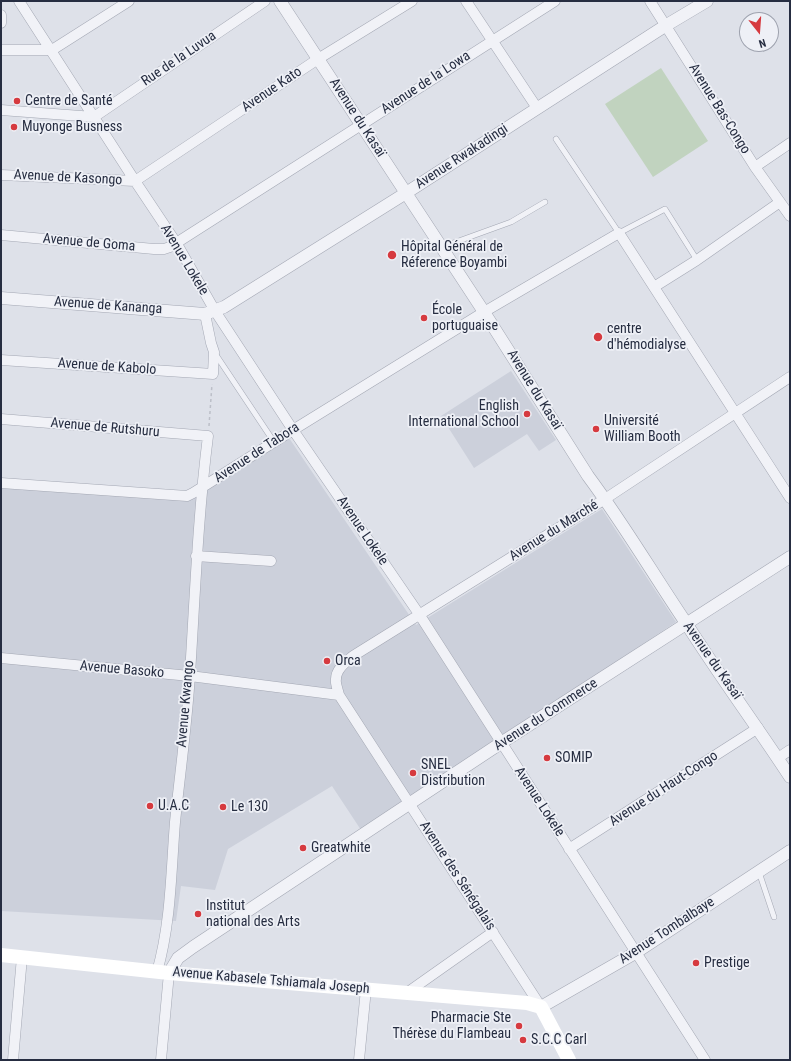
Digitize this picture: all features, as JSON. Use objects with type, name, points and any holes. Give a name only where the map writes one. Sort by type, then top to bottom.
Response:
[{"type":"main road","name":"Avenue Kabasele Tshiamala Joseph","points":[[1,955],[163,973],[408,992],[527,1003],[541,1006]]},
{"type":"main road","name":"Avenue des Sénégalais","points":[[541,1006],[569,1060]]},
{"type":"street","name":"Avenue Lokele","points":[[19,1],[176,244],[210,312],[419,614],[705,1060]]},
{"type":"street","points":[[1,50],[52,50],[129,1]]},
{"type":"street","name":"Rue de la Luvua","points":[[94,117],[264,1]]},
{"type":"street","name":"Avenue du Kasaï","points":[[280,1],[484,312],[584,470],[606,499],[687,625],[790,777]]},
{"type":"street","name":"Avenue Kato","points":[[135,181],[318,59],[412,1]]},
{"type":"street","points":[[466,1],[537,108]]},
{"type":"street","name":"Avenue de la Lowa","points":[[176,244],[555,1]]},
{"type":"street","name":"Avenue Bas-Congo","points":[[650,1],[755,167],[790,216]]},
{"type":"street","name":"Avenue Rwakadingi","points":[[210,312],[232,303],[707,1]]},
{"type":"street","points":[[1,15],[1,22]]},
{"type":"street","points":[[1,110],[94,117]]},
{"type":"street","points":[[755,167],[790,143]]},
{"type":"street","name":"Avenue de Kasongo","points":[[1,175],[135,181]]},
{"type":"street","points":[[654,287],[697,260],[780,202]]},
{"type":"street","points":[[619,233],[790,498]]},
{"type":"street","name":"Avenue de Tabora","points":[[1,484],[187,496],[484,312],[619,233]]},
{"type":"street","name":"Avenue de Goma","points":[[1,235],[154,249],[164,249],[176,244]]},
{"type":"street","name":"Avenue de Kananga","points":[[1,298],[210,312]]},
{"type":"street","points":[[210,312],[211,343],[214,352],[213,374]]},
{"type":"street","name":"Avenue de Kabolo","points":[[1,360],[213,374]]},
{"type":"street","name":"Avenue du Marché","points":[[339,694],[336,679],[343,664],[353,656],[606,499],[735,412],[790,377]]},
{"type":"street","name":"Avenue de Rutshuru","points":[[1,419],[208,436]]},
{"type":"street","name":"Avenue Kwango","points":[[161,1060],[163,950],[166,932],[190,676],[201,488],[208,436]]},
{"type":"street","points":[[196,556],[271,561]]},
{"type":"street","name":"Avenue du Commerce","points":[[163,973],[178,958],[193,947],[501,743],[687,625],[790,557]]},
{"type":"street","name":"Avenue Basoko","points":[[1,658],[190,676],[339,694]]},
{"type":"street","name":"Avenue des Sénégalais","points":[[339,694],[541,1006]]},
{"type":"street","name":"Avenue du Haut-Congo","points":[[569,849],[758,728]]},
{"type":"street","points":[[778,758],[790,750]]},
{"type":"street","name":"Avenue Tombalbaye","points":[[541,1006],[635,953],[790,851]]},
{"type":"street","points":[[408,992],[493,932]]},
{"type":"street","points":[[12,1060],[22,957]]},
{"type":"street","points":[[359,1060],[366,989]]},
{"type":"lane","points":[[556,139],[619,233],[665,209],[697,260]]},
{"type":"lane","points":[[441,247],[510,222],[546,202]]},
{"type":"lane","points":[[214,352],[274,442]]},
{"type":"lane","points":[[759,871],[774,917]]},
{"type":"path","points":[[208,436],[213,374]]},
{"type":"shaded area","points":[[511,371],[556,440],[539,451],[527,434],[474,468],[441,416]]},
{"type":"shaded area","points":[[289,438],[416,625],[602,509],[676,622],[361,830],[332,786],[228,849],[215,890],[181,886],[176,921],[1,911],[1,484],[189,499]]},
{"type":"green space","points":[[661,68],[708,141],[653,177],[605,104]]},
{"type":"place","name":"Centre de Santé","points":[[17,101]]},
{"type":"place","name":"Muyonge Busness","points":[[14,127]]},
{"type":"place","name":"Hôpital Général de Réference Boyambi","points":[[392,255]]},
{"type":"place","name":"École portuguaise","points":[[424,318]]},
{"type":"place","name":"centre d'hémodialyse","points":[[598,337]]},
{"type":"place","name":"English International School","points":[[527,414]]},
{"type":"place","name":"Université William Booth","points":[[596,429]]},
{"type":"place","name":"Orca","points":[[327,661]]},
{"type":"place","name":"SOMIP","points":[[547,758]]},
{"type":"place","name":"SNEL Distribution","points":[[413,773]]},
{"type":"place","name":"U.A.C","points":[[150,806]]},
{"type":"place","name":"Le 130","points":[[223,807]]},
{"type":"place","name":"Greatwhite","points":[[303,848]]},
{"type":"place","name":"Institut national des Arts","points":[[198,914]]},
{"type":"place","name":"Prestige","points":[[696,963]]},
{"type":"place","name":"Pharmacie Ste Thérèse du Flambeau","points":[[519,1026]]},
{"type":"place","name":"S.C.C Carl","points":[[523,1040]]}]
